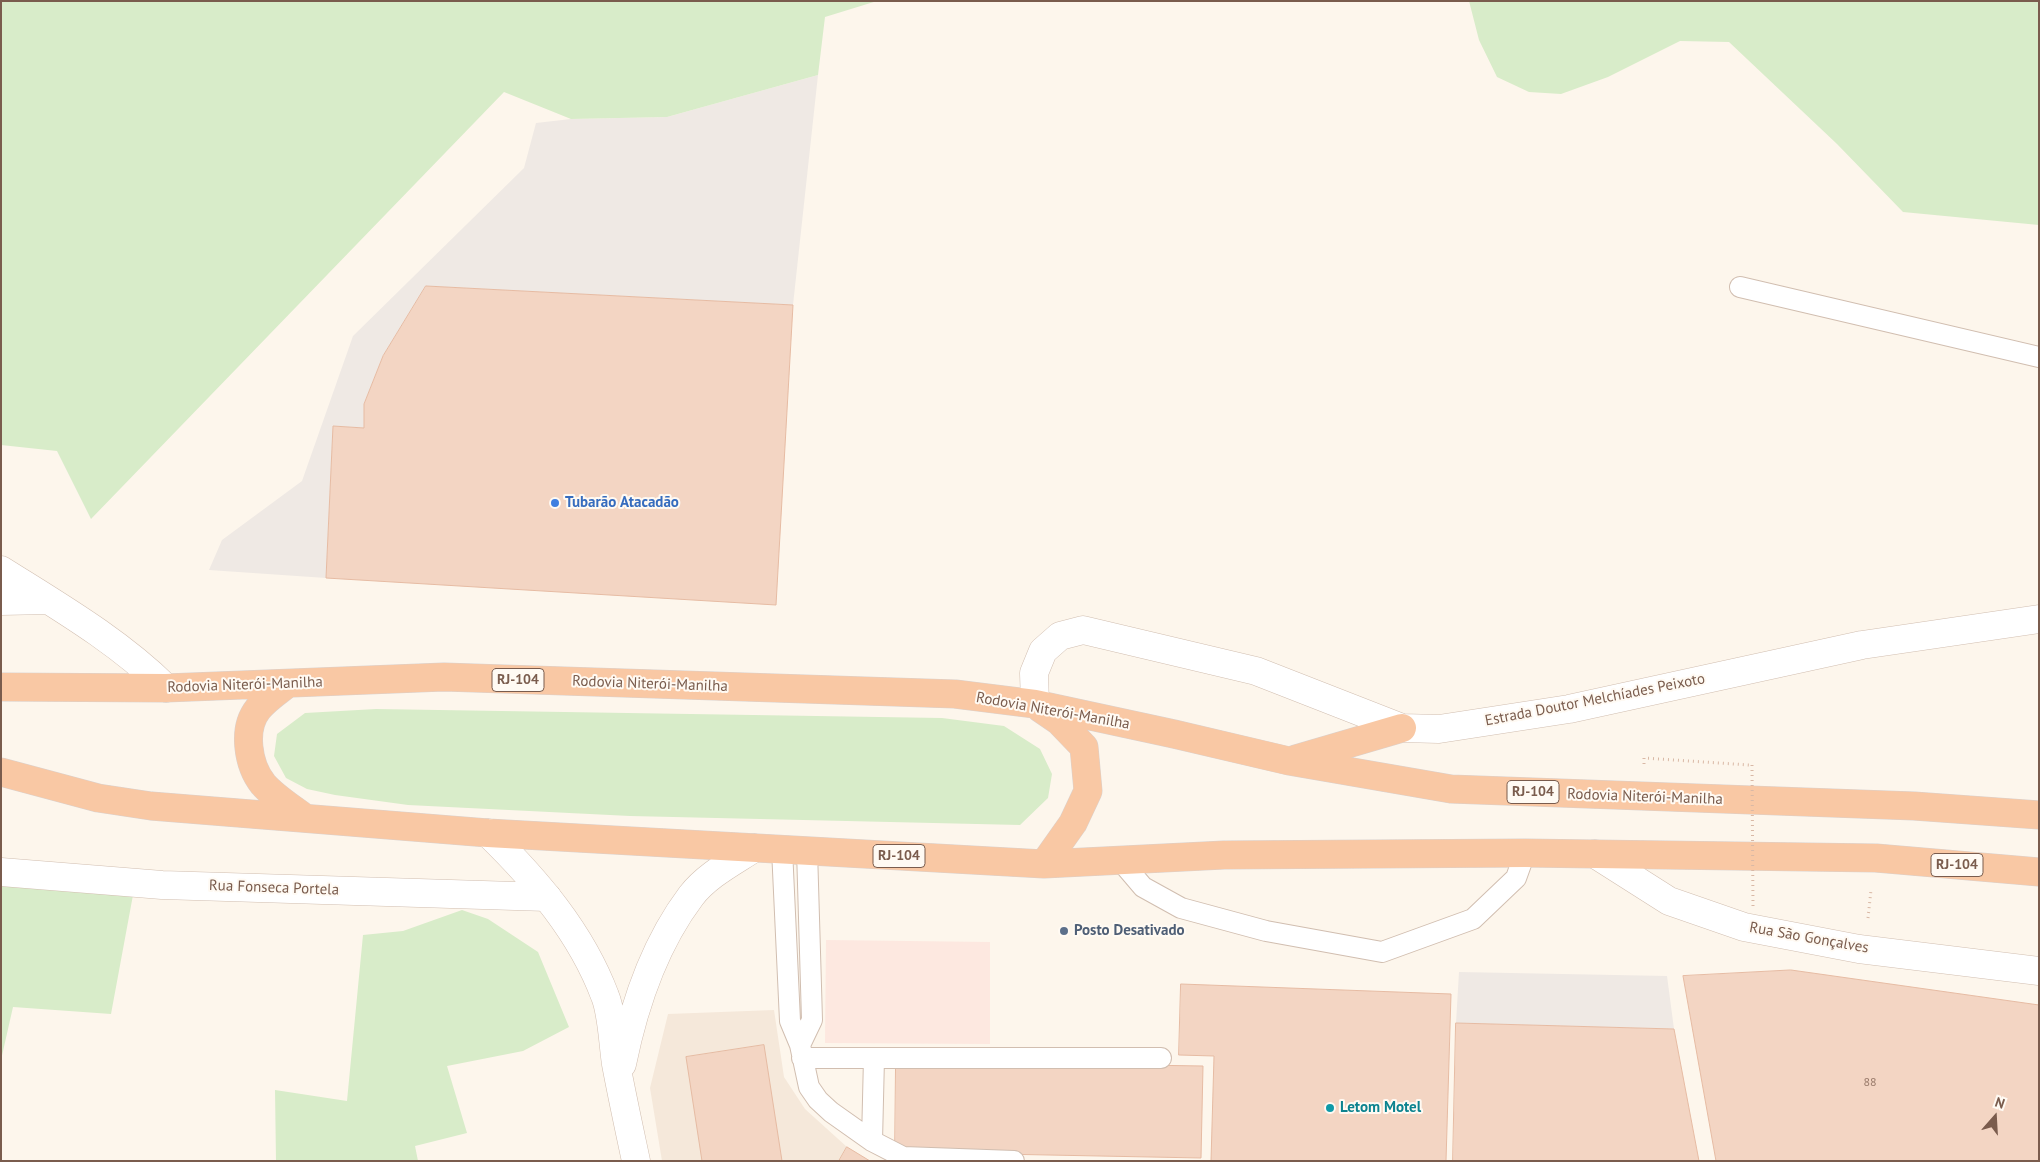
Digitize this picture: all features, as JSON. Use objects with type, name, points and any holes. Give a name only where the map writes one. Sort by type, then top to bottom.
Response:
[{"type":"highway","name":"Rodovia Niterói-Manilha","points":[[1,687],[166,688],[444,677],[955,694],[1035,704],[1289,761],[1451,788],[1914,806],[2039,815]]},
{"type":"highway","points":[[287,684],[266,700],[257,711],[251,722],[248,740],[252,762],[263,784],[305,818]]},
{"type":"highway","points":[[1035,704],[1059,721],[1084,747],[1088,792],[1073,823],[1044,864]]},
{"type":"highway","points":[[1289,761],[1402,728]]},
{"type":"highway","name":"RJ-104","points":[[1,772],[98,798],[151,806],[488,833],[1044,864],[1224,856],[1525,853],[1876,858],[2039,872]]},
{"type":"street","points":[[1,570],[82,621],[141,663],[166,688]]},
{"type":"street","points":[[1,601],[48,600]]},
{"type":"street","name":"Estrada Doutor Melchíades Peixoto","points":[[1035,704],[1034,673],[1044,651],[1060,636],[1083,630],[1256,671],[1402,728],[1439,729],[1569,709],[1862,645],[2039,619]]},
{"type":"street","points":[[488,833],[515,859],[580,941],[606,998],[619,1078],[636,1161]]},
{"type":"street","points":[[619,1078],[628,1033],[640,992],[662,944],[692,895],[716,872],[754,848]]},
{"type":"street","name":"Rua São Gonçalves","points":[[1595,854],[1669,901],[1744,927],[1859,949],[2039,971]]},
{"type":"street","name":"Rua Fonseca Portela","points":[[1,872],[162,885],[547,897]]},
{"type":"lane","points":[[1740,287],[2039,357]]},
{"type":"lane","points":[[794,850],[790,1021],[801,1052],[809,1087],[818,1100],[830,1112],[872,1141],[903,1157],[1014,1161]]},
{"type":"lane","points":[[1120,860],[1143,887],[1181,908],[1266,931],[1382,952],[1473,919],[1516,878],[1525,853]]},
{"type":"lane","points":[[801,1052],[874,1058],[1161,1058]]},
{"type":"lane","points":[[872,1141],[874,1058]]},
{"type":"path","points":[[1752,765],[1753,907],[1762,908]]},
{"type":"path","points":[[1858,918],[1868,918],[1876,858]]},
{"type":"shaded area","points":[[818,75],[793,305],[426,286],[383,356],[364,404],[364,428],[333,426],[326,578],[209,570],[222,540],[302,481],[353,336],[524,168],[536,123],[571,119],[667,117]]},
{"type":"shaded area","points":[[826,940],[990,942],[990,1044],[825,1043]]},
{"type":"shaded area","points":[[1459,972],[1667,976],[1674,1029],[1456,1023]]},
{"type":"shaded area","points":[[774,1010],[784,1077],[805,1109],[847,1147],[839,1161],[662,1161],[650,1088],[668,1014]]},
{"type":"green space","points":[[1,1],[877,1],[825,17],[818,75],[667,117],[571,119],[504,92],[91,519],[57,451],[1,445]]},
{"type":"green space","points":[[1469,1],[2039,1],[2039,225],[1903,212],[1837,144],[1729,42],[1680,41],[1608,77],[1561,94],[1529,92],[1497,77],[1479,40]]},
{"type":"green space","points":[[376,709],[942,718],[1004,726],[1040,749],[1052,774],[1048,798],[1020,825],[630,816],[408,805],[335,795],[307,789],[286,778],[274,756],[277,734],[305,713]]},
{"type":"green space","points":[[1,885],[133,895],[111,1014],[13,1007],[1,1060]]},
{"type":"green space","points":[[462,910],[488,919],[538,952],[569,1027],[523,1051],[447,1066],[467,1133],[415,1146],[418,1161],[276,1161],[275,1090],[347,1101],[363,935],[403,931]]},
{"type":"building","name":"Tubarão Atacadão","points":[[426,286],[793,305],[776,605],[326,578],[333,426],[364,428],[364,404],[383,356]]},
{"type":"building","points":[[1791,970],[2039,1005],[2039,1161],[1716,1161],[1683,976]]},
{"type":"building","name":"Letom Motel","points":[[1181,984],[1451,994],[1446,1161],[1211,1161],[1214,1056],[1179,1055]]},
{"type":"building","points":[[1456,1023],[1674,1029],[1699,1161],[1453,1161]]},
{"type":"building","points":[[764,1045],[782,1161],[702,1161],[686,1057]]},
{"type":"building","points":[[896,1061],[1203,1066],[1201,1158],[895,1152]]},
{"type":"building","points":[[847,1147],[870,1161],[839,1161]]},
{"type":"place","name":"Tubarão Atacadão","points":[[555,503]]},
{"type":"place","name":"Posto Desativado","points":[[1064,931]]},
{"type":"place","name":"Letom Motel","points":[[1330,1108]]}]
